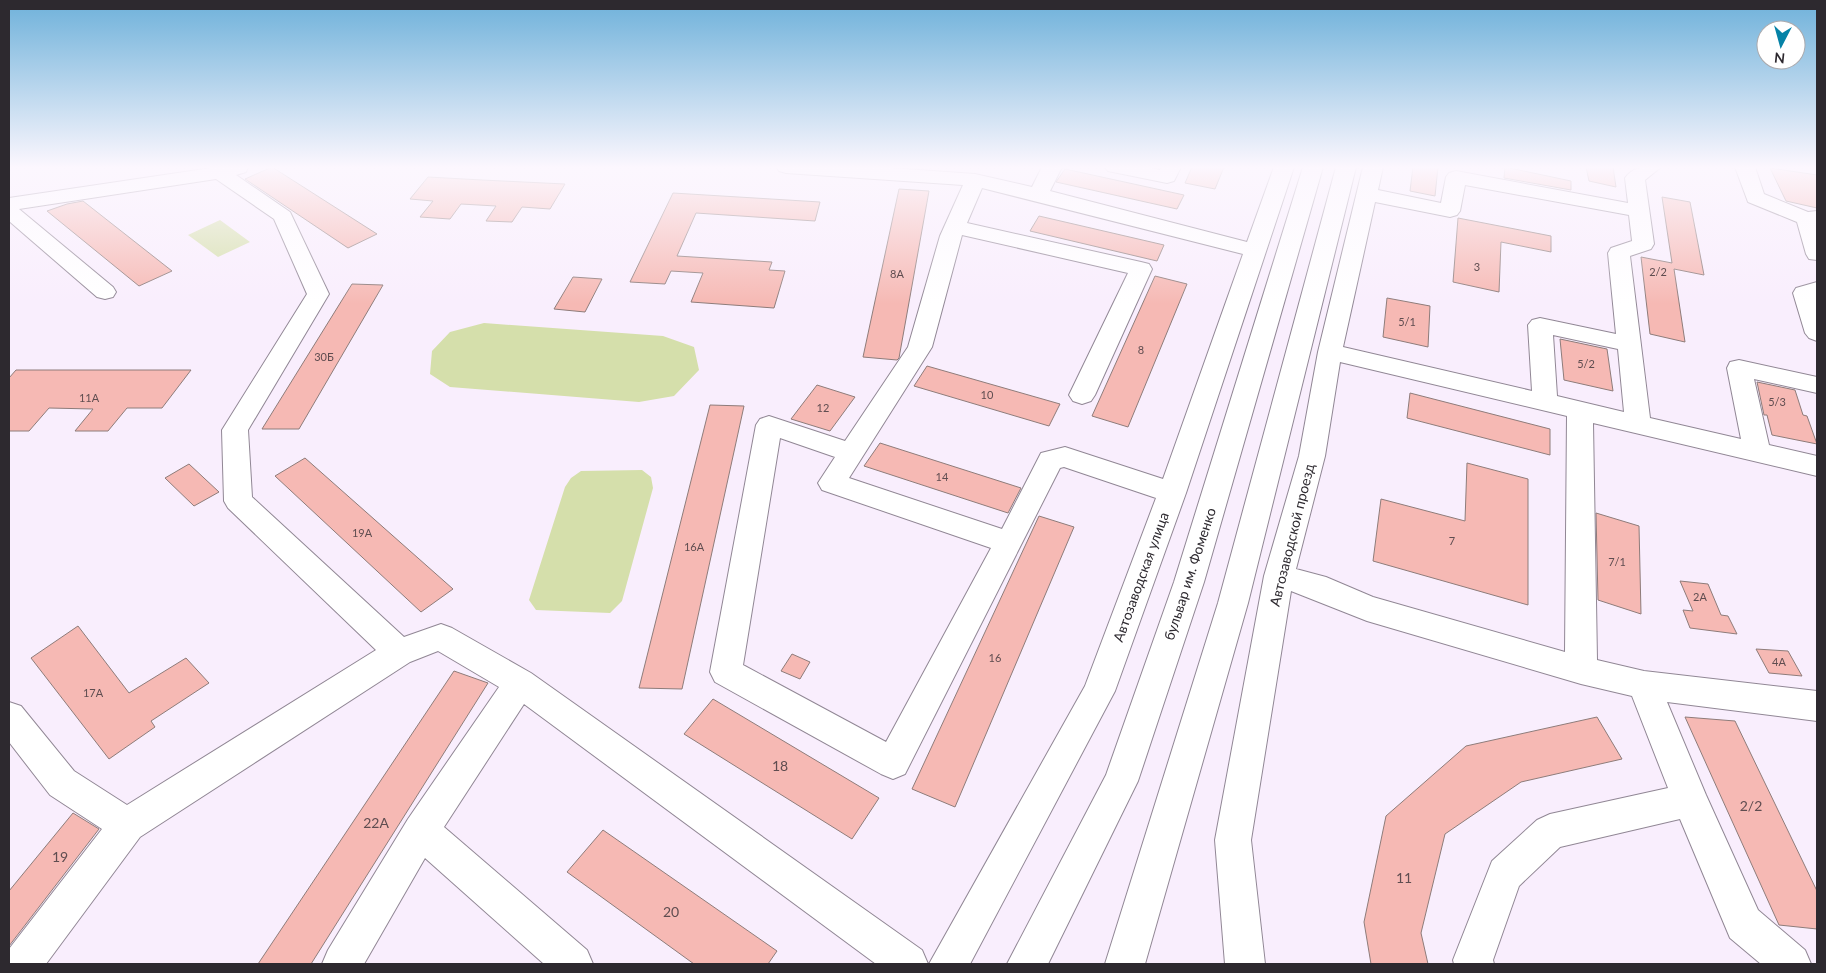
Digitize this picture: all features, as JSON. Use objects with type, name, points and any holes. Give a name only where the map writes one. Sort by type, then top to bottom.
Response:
[{"type":"street","points":[[11,212],[105,292]]},
{"type":"street","points":[[279,212],[283,216],[318,294],[235,430],[238,501],[399,652]]},
{"type":"street","points":[[961,212],[955,228],[920,347],[832,483],[1009,543]]},
{"type":"street","points":[[1108,212],[1256,251]]},
{"type":"street","name":"Автозаводская улица","points":[[948,964],[1099,691],[1172,493],[1269,212]]},
{"type":"street","name":"бульвар им. Фоменко","points":[[1027,964],[1121,781],[1189,582],[1299,212]]},
{"type":"street","points":[[1125,964],[1233,603],[1334,212]]},
{"type":"street","name":"Автозаводской проезд","points":[[1245,964],[1233,840],[1279,576],[1312,456],[1330,352],[1361,212]]},
{"type":"street","points":[[1638,423],[1619,253],[1643,244],[1639,212]]},
{"type":"street","points":[[1798,212],[1812,217],[1817,254]]},
{"type":"street","points":[[955,228],[1141,269],[1082,395]]},
{"type":"street","points":[[1817,289],[1804,293],[1817,334]]},
{"type":"street","points":[[1545,402],[1540,325],[1629,344]]},
{"type":"street","points":[[1330,352],[1817,466]]},
{"type":"street","points":[[1757,452],[1738,368],[1817,385]]},
{"type":"street","points":[[1580,410],[1581,670]]},
{"type":"street","points":[[852,453],[769,425],[726,672],[893,763],[1009,543],[1050,460],[1065,457],[1172,493]]},
{"type":"street","points":[[1279,576],[1315,586],[1368,608],[1581,670],[1644,685],[1817,706]]},
{"type":"street","points":[[22,964],[127,824],[399,652],[441,637],[520,683],[908,964]]},
{"type":"street","points":[[342,964],[421,831],[520,683]]},
{"type":"street","points":[[1644,685],[1690,800],[1744,924],[1792,964]]},
{"type":"street","points":[[9,716],[62,783],[127,824]]},
{"type":"street","points":[[1474,964],[1472,960],[1505,874],[1550,832],[1690,800]]},
{"type":"street","points":[[421,831],[573,964]]},
{"type":"green space","points":[[220,220],[250,242],[218,257],[188,235]]},
{"type":"green space","points":[[484,323],[663,336],[694,347],[699,370],[674,396],[639,402],[450,387],[430,374],[432,351],[450,332]]},
{"type":"green space","points":[[642,470],[651,477],[653,488],[622,601],[610,613],[536,610],[529,600],[565,487],[571,478],[581,471]]},
{"type":"building","points":[[49,212],[98,212],[172,271],[139,286]]},
{"type":"building","points":[[295,212],[343,212],[377,234],[348,248]]},
{"type":"building","points":[[424,212],[455,212],[450,219],[420,217]]},
{"type":"building","points":[[492,212],[518,212],[512,222],[486,221]]},
{"type":"building","points":[[664,212],[817,212],[815,221],[696,213],[677,256],[772,262],[769,270],[785,271],[774,308],[691,302],[703,273],[671,271],[665,284],[630,282]]},
{"type":"building","points":[[894,212],[925,212],[899,358],[897,360],[863,357]]},
{"type":"building","points":[[1664,212],[1692,212],[1704,275],[1674,269],[1685,342],[1650,334],[1641,257],[1672,263]]},
{"type":"building","points":[[1039,216],[1164,245],[1157,261],[1030,231]]},
{"type":"building","points":[[1458,218],[1551,236],[1551,252],[1501,242],[1499,292],[1453,282]]},
{"type":"building","points":[[1155,276],[1187,284],[1128,427],[1092,416]]},
{"type":"building","points":[[573,277],[602,279],[585,312],[554,309]]},
{"type":"building","points":[[352,284],[383,285],[299,429],[262,429]]},
{"type":"building","points":[[1387,298],[1430,306],[1428,347],[1383,337]]},
{"type":"building","points":[[1560,339],[1607,349],[1613,391],[1564,380]]},
{"type":"building","points":[[927,366],[1060,404],[1049,426],[914,386]]},
{"type":"building","points":[[16,370],[191,370],[162,408],[127,408],[108,431],[75,431],[93,409],[49,408],[29,431],[9,431],[9,378]]},
{"type":"building","points":[[1757,382],[1795,390],[1803,415],[1807,416],[1817,444],[1772,435],[1767,415],[1764,415]]},
{"type":"building","points":[[817,385],[855,397],[830,431],[791,419]]},
{"type":"building","points":[[1410,393],[1550,429],[1550,455],[1407,418]]},
{"type":"building","points":[[710,405],[744,406],[682,689],[639,688]]},
{"type":"building","points":[[880,443],[1021,488],[1008,513],[864,466]]},
{"type":"building","points":[[305,458],[453,589],[421,612],[275,476]]},
{"type":"building","points":[[1467,463],[1528,479],[1528,605],[1373,561],[1381,499],[1465,521]]},
{"type":"building","points":[[189,464],[219,492],[194,506],[165,478]]},
{"type":"building","points":[[1596,513],[1639,526],[1641,614],[1598,600]]},
{"type":"building","points":[[1039,516],[1074,527],[955,807],[912,789]]},
{"type":"building","points":[[1680,581],[1708,584],[1721,615],[1728,616],[1737,634],[1690,628],[1683,610],[1693,611]]},
{"type":"building","points":[[78,626],[129,693],[186,658],[209,683],[151,721],[155,727],[109,759],[31,658]]},
{"type":"building","points":[[1756,649],[1788,651],[1802,676],[1769,673]]},
{"type":"building","points":[[792,654],[810,662],[800,679],[781,671]]},
{"type":"building","points":[[454,671],[488,683],[311,964],[258,964]]},
{"type":"building","points":[[713,699],[879,798],[852,839],[684,734]]},
{"type":"building","points":[[1597,717],[1622,759],[1521,782],[1445,834],[1421,933],[1428,964],[1371,964],[1364,922],[1386,816],[1466,746]]},
{"type":"building","points":[[1685,717],[1735,721],[1817,891],[1817,929],[1779,925]]},
{"type":"building","points":[[73,813],[99,829],[9,946],[9,891]]},
{"type":"building","points":[[603,830],[777,951],[768,964],[694,964],[567,872]]}]
